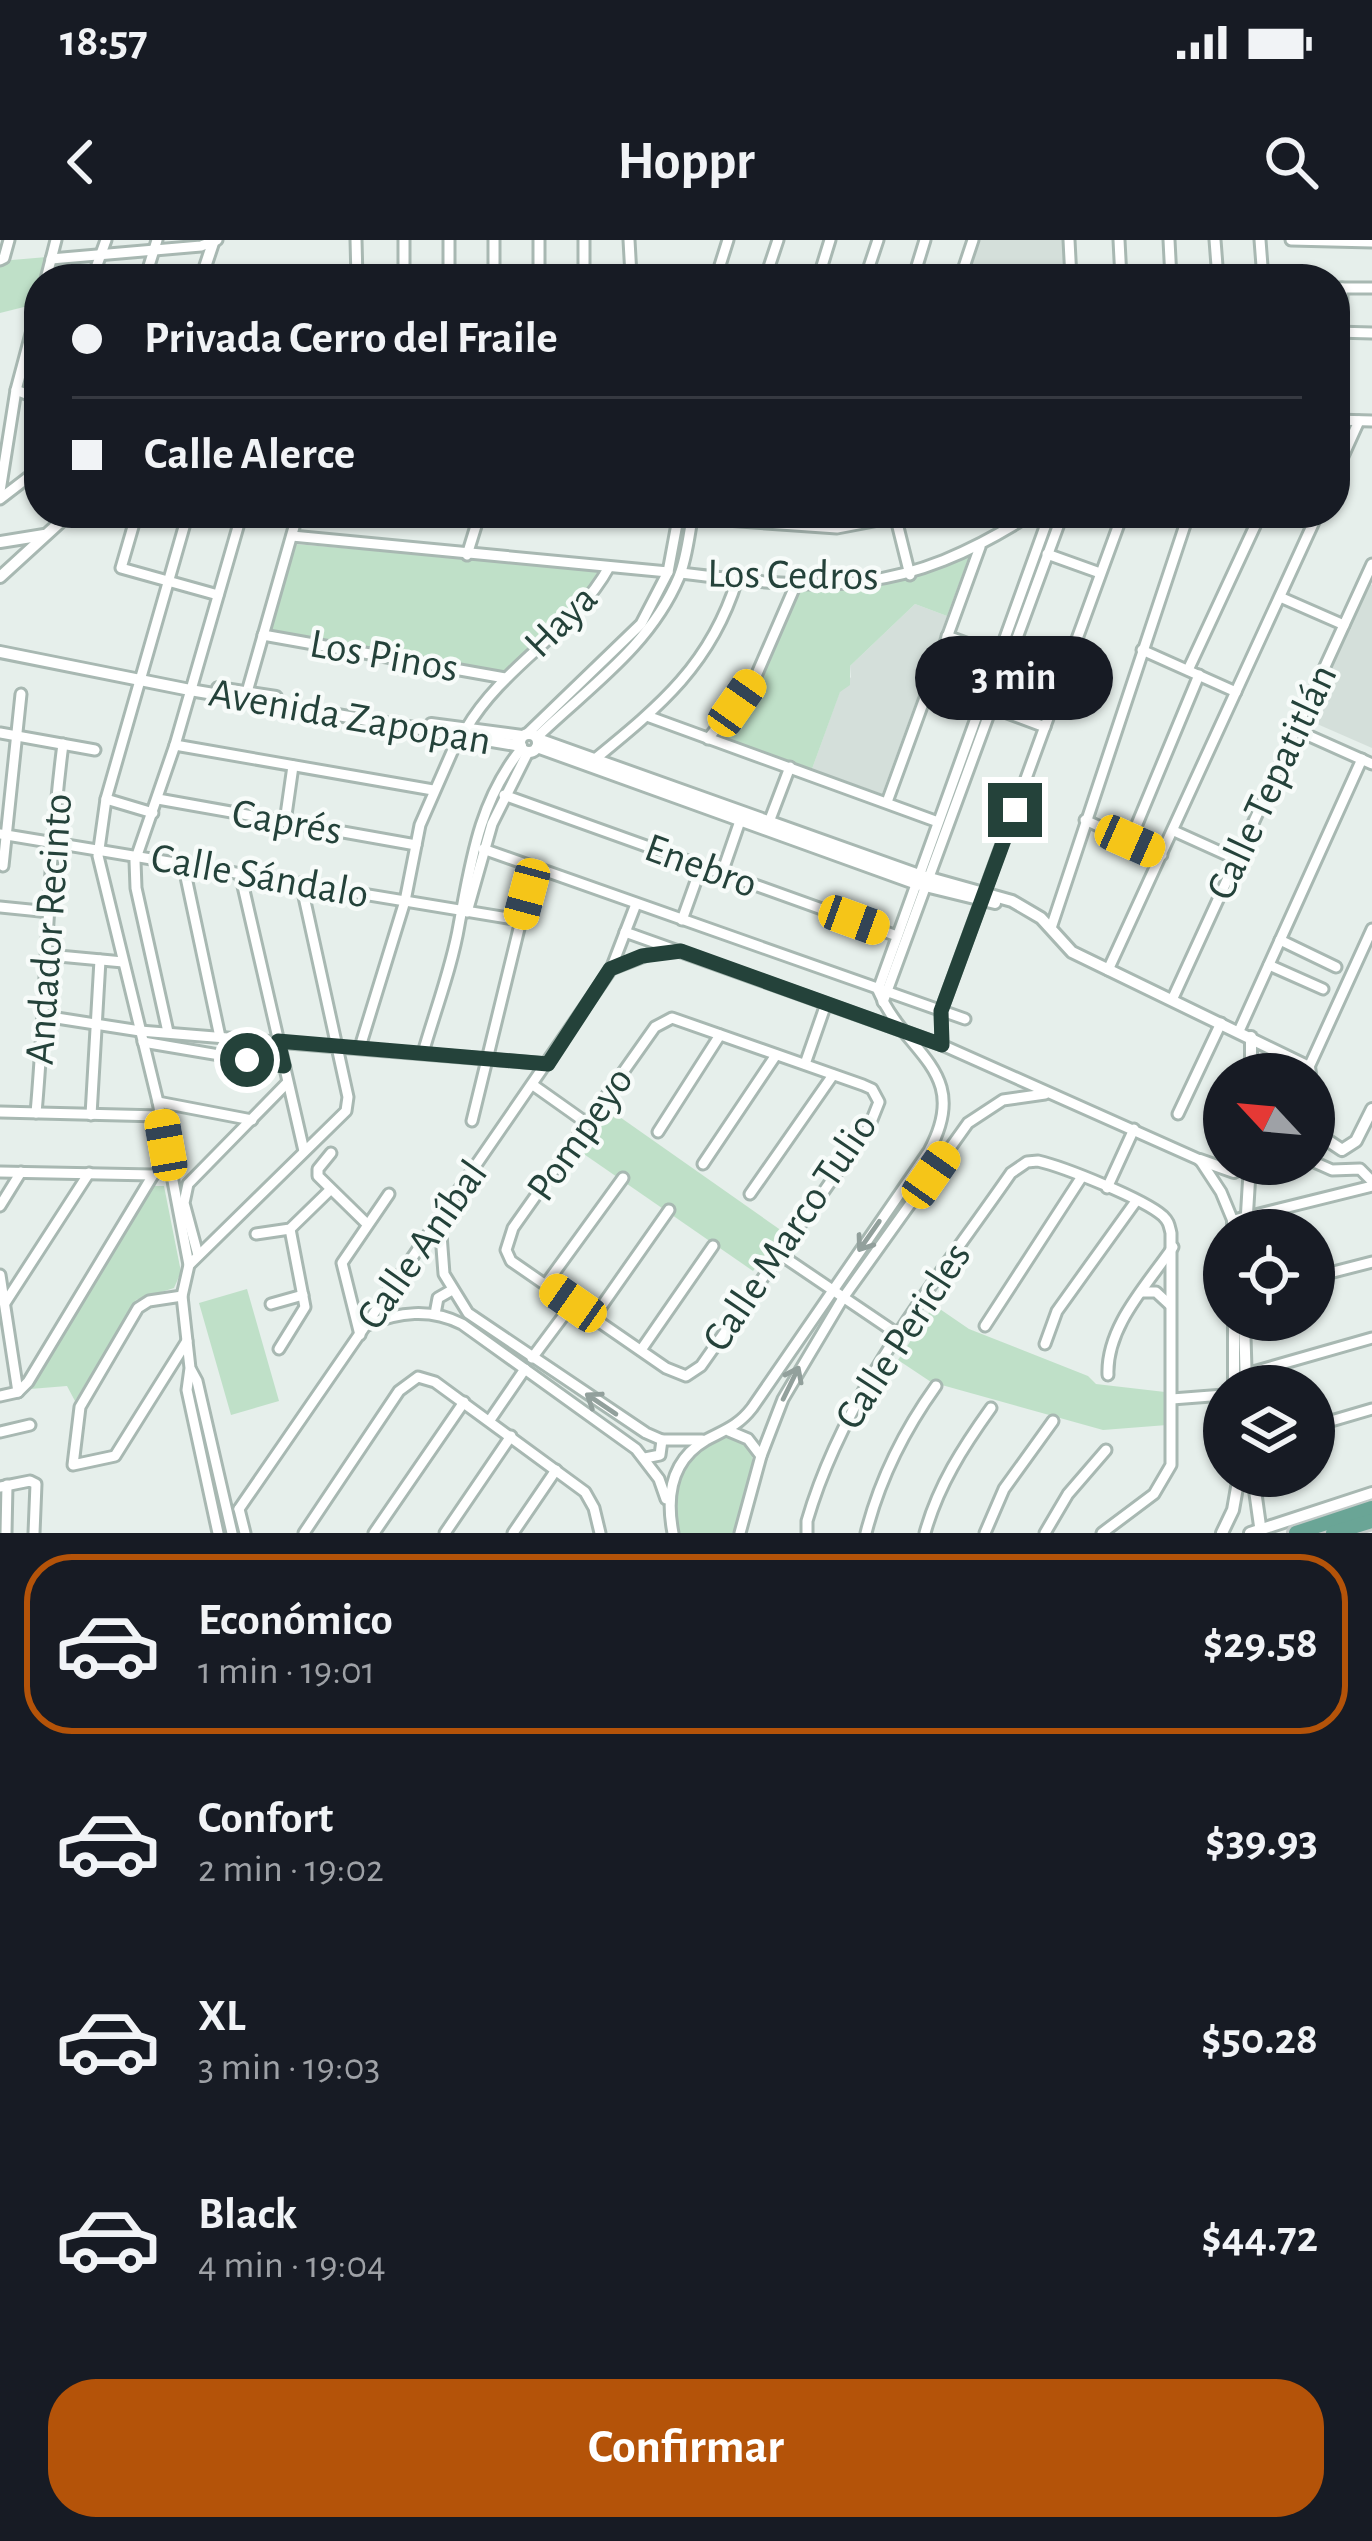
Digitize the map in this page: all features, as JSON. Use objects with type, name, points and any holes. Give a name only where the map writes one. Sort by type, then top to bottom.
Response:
[{"type":"main road","points":[[1295,1533],[1372,1508]]},
{"type":"main road","points":[[1333,1533],[1372,1520]]},
{"type":"street","points":[[2,259],[9,240]]},
{"type":"street","points":[[50,264],[56,240]]},
{"type":"street","points":[[98,264],[106,240]]},
{"type":"street","points":[[1291,240],[1372,242]]},
{"type":"street","points":[[51,259],[215,241]]},
{"type":"street","points":[[0,495],[24,360]]},
{"type":"street","points":[[16,390],[24,393]]},
{"type":"street","points":[[1350,421],[1372,421]]},
{"type":"street","points":[[1350,441],[1359,421]]},
{"type":"street","points":[[0,577],[52,528]]},
{"type":"street","points":[[133,528],[121,568],[218,595]]},
{"type":"street","points":[[184,528],[106,799],[97,847],[158,1102],[189,1265],[182,1296],[190,1368],[187,1390],[218,1533]]},
{"type":"street","points":[[168,1032],[134,871],[238,528]]},
{"type":"street","points":[[247,692],[294,528]]},
{"type":"street","points":[[467,555],[475,528]]},
{"type":"street","points":[[463,914],[478,828],[507,770],[629,640],[652,608],[668,572],[676,528]]},
{"type":"street","points":[[424,1053],[483,849],[529,743],[637,645],[681,573],[691,528]]},
{"type":"street","points":[[895,528],[910,575]]},
{"type":"street","name":"Los Cedros","points":[[681,573],[796,584],[865,583],[910,575],[980,547],[1010,528]]},
{"type":"street","points":[[882,995],[991,707],[1046,528]]},
{"type":"street","points":[[968,1123],[952,1112],[939,1076],[902,1030],[882,995],[897,936],[923,881],[938,822],[999,655],[1058,528]]},
{"type":"street","points":[[942,1045],[941,1011],[1117,528]]},
{"type":"street","points":[[1051,928],[1185,528]]},
{"type":"street","points":[[1130,841],[1255,528]]},
{"type":"street","points":[[1108,970],[1311,528]]},
{"type":"street","points":[[0,542],[44,535]]},
{"type":"street","name":"Los Cedros","points":[[292,536],[668,572]]},
{"type":"street","points":[[887,802],[980,547]]},
{"type":"street","points":[[1047,554],[1100,573]]},
{"type":"street","name":"Calle Tepatitlán","points":[[1172,1000],[1369,580],[1372,564]]},
{"type":"street","name":"Haya","points":[[359,1047],[405,901],[433,790],[463,733],[505,677],[586,603],[609,567]]},
{"type":"street","points":[[595,759],[647,716],[697,664],[737,580]]},
{"type":"street","points":[[709,739],[756,676],[796,584]]},
{"type":"street","points":[[1280,597],[1344,625]]},
{"type":"street","name":"Los Pinos","points":[[263,635],[505,677]]},
{"type":"street","points":[[947,637],[999,655]]},
{"type":"street","points":[[1142,650],[1236,692]]},
{"type":"street","name":"Avenida Zapopan","points":[[0,652],[529,743],[595,759],[923,881]]},
{"type":"street","name":"Avenida Zapopan","points":[[187,686],[247,692],[463,733]]},
{"type":"street","points":[[3,866],[21,694]]},
{"type":"street","points":[[991,707],[1045,727]]},
{"type":"street","points":[[647,716],[938,822]]},
{"type":"street","points":[[1248,1053],[1245,1034],[1269,964],[1367,761],[1296,730]]},
{"type":"street","points":[[0,733],[95,750]]},
{"type":"street","name":"Avenida Zapopan","points":[[529,743],[740,821],[923,881],[1028,909],[1072,952],[1279,1053]]},
{"type":"street","name":"Andador Recinto","points":[[31,1117],[44,1016],[51,841],[63,744]]},
{"type":"street","points":[[175,746],[433,790]]},
{"type":"street","points":[[284,822],[293,766]]},
{"type":"street","points":[[769,822],[790,767]]},
{"type":"street","name":"Enebro","points":[[504,795],[897,936]]},
{"type":"street","points":[[106,799],[153,813]]},
{"type":"street","name":"Caprés","points":[[158,799],[416,844]]},
{"type":"street","points":[[1085,820],[1162,855]]},
{"type":"street","points":[[722,873],[740,821]]},
{"type":"street","points":[[1174,831],[1236,859]]},
{"type":"street","name":"Calle Sándalo","points":[[3,834],[520,920]]},
{"type":"street","points":[[483,849],[882,995],[965,1018]]},
{"type":"street","points":[[183,863],[220,1036]]},
{"type":"street","points":[[682,920],[701,867]]},
{"type":"street","points":[[472,1121],[534,868]]},
{"type":"street","points":[[240,873],[304,1151]]},
{"type":"street","points":[[189,1265],[346,1111],[348,1097],[338,1046],[301,884]]},
{"type":"street","name":"Calle Aníbal","points":[[239,1509],[548,1064],[610,969],[636,904]]},
{"type":"street","points":[[0,907],[50,912]]},
{"type":"street","points":[[1317,1053],[1372,929]]},
{"type":"street","points":[[625,932],[942,1045],[1203,1161]]},
{"type":"street","points":[[1280,940],[1336,967]]},
{"type":"street","points":[[610,969],[642,956],[681,951]]},
{"type":"street","points":[[48,955],[123,962]]},
{"type":"street","points":[[91,1115],[100,960]]},
{"type":"street","points":[[1269,964],[1323,989]]},
{"type":"street","points":[[805,1064],[826,1004]]},
{"type":"street","points":[[44,1016],[284,1066]]},
{"type":"street","name":"Calle Marco Tulio","points":[[641,1350],[686,1376],[701,1366],[878,1110],[879,1102],[872,1090],[805,1064],[677,1018],[661,1022]]},
{"type":"street","name":"Pompeyo","points":[[547,1285],[511,1261],[506,1250],[513,1228],[661,1022]]},
{"type":"street","points":[[1178,1114],[1220,1023]]},
{"type":"street","points":[[141,1036],[168,1032],[548,1064]]},
{"type":"street","points":[[658,1132],[720,1035]]},
{"type":"street","points":[[704,1165],[776,1055]]},
{"type":"street","points":[[750,1194],[832,1075]]},
{"type":"street","points":[[198,1255],[184,1203],[188,1184],[287,1083]]},
{"type":"street","points":[[533,1085],[589,1124]]},
{"type":"street","points":[[740,1533],[761,1456],[794,1375],[843,1298],[968,1123],[1003,1100],[1050,1094]]},
{"type":"street","points":[[158,1102],[252,1120]]},
{"type":"street","points":[[1335,1145],[1342,1150],[1356,1141],[1372,1109]]},
{"type":"street","points":[[0,1112],[72,1121],[91,1115],[116,1122],[160,1116]]},
{"type":"street","points":[[440,1220],[441,1257],[452,1290],[468,1312],[662,1440],[708,1439],[729,1431],[752,1408],[952,1112]]},
{"type":"street","points":[[1107,1188],[1134,1129]]},
{"type":"street","points":[[331,1153],[317,1172],[367,1224]]},
{"type":"street","points":[[1200,1160],[1227,1209]]},
{"type":"street","name":"Calle Pericles","points":[[807,1530],[842,1426],[898,1335],[1011,1173],[1028,1162],[1047,1163],[1081,1178]]},
{"type":"street","points":[[1294,1209],[1372,1184],[1360,1169],[1335,1170]]},
{"type":"street","points":[[0,1172],[171,1175]]},
{"type":"street","points":[[0,1207],[21,1172]]},
{"type":"street","points":[[5,1304],[89,1172]]},
{"type":"street","points":[[0,1396],[18,1392],[40,1364],[153,1175]]},
{"type":"street","points":[[623,1178],[547,1285],[641,1350],[712,1246]]},
{"type":"street","points":[[985,1326],[1081,1178],[1167,1220],[1173,1247],[1168,1475],[1154,1494],[1102,1533]]},
{"type":"street","points":[[256,1234],[290,1229],[330,1190]]},
{"type":"street","points":[[366,1327],[352,1310],[342,1263],[389,1194]]},
{"type":"street","points":[[1045,1344],[1058,1311],[1136,1201]]},
{"type":"street","points":[[594,1317],[669,1210]]},
{"type":"street","points":[[279,1349],[304,1314],[290,1229]]},
{"type":"street","points":[[1108,1375],[1109,1346],[1173,1247]]},
{"type":"street","points":[[778,1252],[898,1335]]},
{"type":"street","points":[[1335,1272],[1372,1262]]},
{"type":"street","points":[[0,1275],[18,1392]]},
{"type":"street","points":[[435,1314],[438,1298],[452,1290]]},
{"type":"street","points":[[1142,1292],[1156,1292],[1170,1305]]},
{"type":"street","points":[[271,1304],[303,1295]]},
{"type":"street","points":[[182,1296],[149,1300],[138,1309],[80,1408],[72,1459],[76,1467],[113,1458],[187,1342]]},
{"type":"street","points":[[532,1358],[573,1303]]},
{"type":"street","points":[[352,1310],[366,1327]]},
{"type":"street","points":[[366,1327],[398,1315],[435,1314],[462,1324],[646,1458],[667,1503],[673,1533]]},
{"type":"street","points":[[1291,1365],[1372,1338]]},
{"type":"street","points":[[190,1368],[232,1533]]},
{"type":"street","points":[[490,1420],[525,1369]]},
{"type":"street","points":[[304,1533],[399,1391],[413,1378],[430,1379],[589,1497],[599,1529],[586,1533]]},
{"type":"street","points":[[866,1533],[893,1454],[936,1386]]},
{"type":"street","points":[[1172,1399],[1203,1397]]},
{"type":"street","points":[[374,1533],[464,1402]]},
{"type":"street","points":[[925,1533],[953,1465],[991,1408]]},
{"type":"street","points":[[1335,1420],[1372,1409]]},
{"type":"street","points":[[985,1533],[1004,1489],[1053,1421]]},
{"type":"street","points":[[0,1432],[30,1425]]},
{"type":"street","points":[[194,1428],[203,1431],[212,1462],[219,1469]]},
{"type":"street","points":[[729,1431],[748,1439],[761,1456]]},
{"type":"street","points":[[445,1533],[511,1436]]},
{"type":"street","points":[[667,1503],[680,1466],[708,1439]]},
{"type":"street","points":[[646,1458],[660,1455],[662,1440]]},
{"type":"street","points":[[1045,1533],[1068,1494],[1106,1450]]},
{"type":"street","points":[[513,1533],[556,1470]]},
{"type":"street","points":[[6,1533],[4,1486],[30,1481],[37,1485],[34,1533]]},
{"type":"street","points":[[1255,1497],[1257,1532],[1372,1493]]},
{"type":"street","points":[[1222,1533],[1235,1497]]},
{"type":"street","points":[[226,1508],[239,1509],[245,1533]]},
{"type":"street","points":[[1233,1510],[1245,1517],[1257,1510]]},
{"type":"street","points":[[1277,1533],[1313,1511]]},
{"type":"shaded area","points":[[976,240],[1065,240],[1066,264],[969,264]]},
{"type":"shaded area","points":[[1372,585],[1372,748],[1308,720]]},
{"type":"shaded area","points":[[915,604],[947,616],[882,794],[812,769],[840,691],[851,677],[850,666]]},
{"type":"green space","points":[[47,257],[45,264],[24,264],[24,307],[0,313],[0,261]]},
{"type":"green space","points":[[295,544],[601,570],[584,597],[502,672],[273,633],[271,625]]},
{"type":"green space","points":[[969,557],[947,616],[915,604],[850,666],[850,685],[840,692],[812,769],[716,736],[770,662],[799,587],[886,582]]},
{"type":"green space","points":[[607,1108],[782,1231],[753,1271],[578,1150]]},
{"type":"green space","points":[[154,1186],[164,1186],[181,1272],[174,1288],[136,1300],[75,1401],[67,1386],[30,1389]]},
{"type":"green space","points":[[247,1289],[279,1401],[231,1415],[199,1303]]},
{"type":"green space","points":[[934,1305],[969,1329],[1088,1376],[1096,1384],[1165,1392],[1167,1425],[1103,1430],[931,1382],[898,1360]]},
{"type":"green space","points":[[724,1437],[742,1439],[752,1450],[753,1465],[735,1533],[678,1533],[675,1502],[682,1476],[697,1454]]},
{"type":"route","points":[[247,1060],[284,1066],[278,1041],[548,1064],[610,969],[656,952],[681,951],[942,1045],[941,1011],[1015,810]]}]
